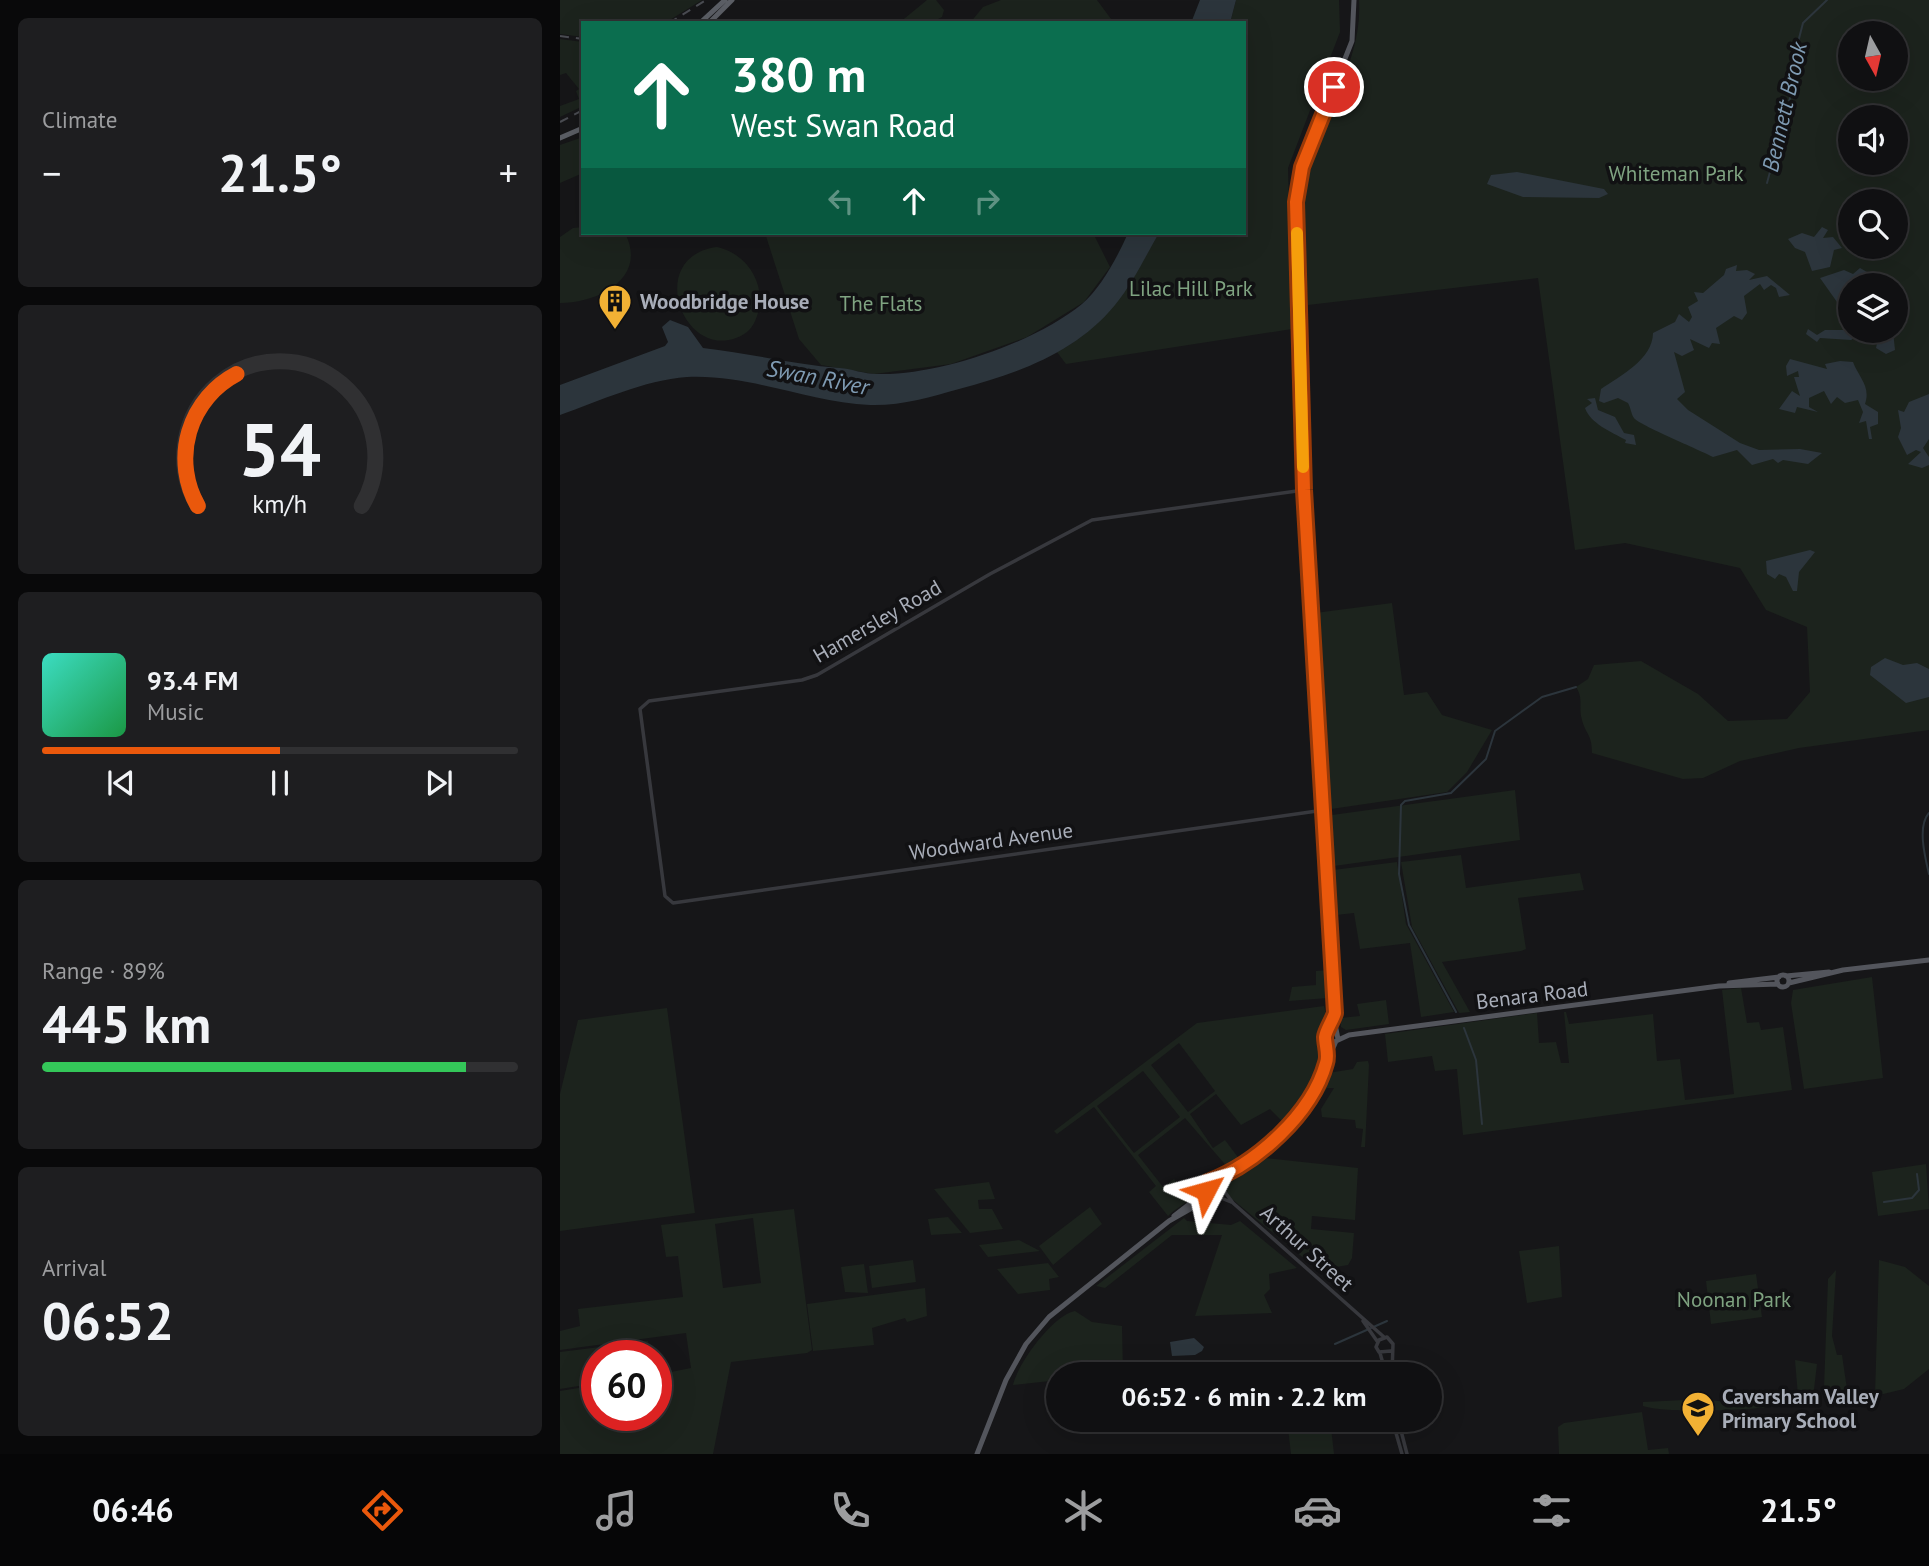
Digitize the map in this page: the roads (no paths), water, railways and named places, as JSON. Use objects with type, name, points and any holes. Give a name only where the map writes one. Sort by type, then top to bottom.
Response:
[{"type":"highway","points":[[702,21],[725,0]]},
{"type":"highway","points":[[711,21],[732,0]]},
{"type":"highway","points":[[560,138],[581,129]]},
{"type":"main road","points":[[1170,1221],[1214,1196],[1227,1179],[1297,1116],[1316,1087],[1337,1040],[1326,810],[1304,490],[1296,202],[1302,167],[1352,41],[1354,0]]},
{"type":"main road","points":[[1788,979],[1783,987],[1779,981],[1788,979],[1839,971],[1929,960]]},
{"type":"main road","name":"Benara Road","points":[[1337,1040],[1349,1035],[1719,986],[1742,979],[1779,981]]},
{"type":"main road","points":[[1328,1060],[1327,1040],[1334,1017]]},
{"type":"main road","name":"Benara Road","points":[[1329,1030],[1349,1035]]},
{"type":"main road","points":[[1327,1040],[1337,1040]]},
{"type":"main road","points":[[977,1454],[1006,1380],[1026,1344],[1043,1323],[1069,1298],[1170,1221],[1196,1199],[1205,1187],[1255,1154]]},
{"type":"main road","points":[[1214,1180],[1222,1188]]},
{"type":"main road","points":[[1205,1187],[1207,1193],[1214,1196]]},
{"type":"street","name":"Hamersley Road","points":[[665,896],[640,709],[644,702],[810,678],[990,574],[1092,520],[1304,490]]},
{"type":"street","name":"Woodward Avenue","points":[[665,896],[669,902],[678,902],[1326,810]]},
{"type":"street","name":"Arthur Street","points":[[1222,1188],[1233,1203],[1384,1337]]},
{"type":"street","name":"Arthur Street","points":[[1214,1196],[1233,1203]]},
{"type":"street","name":"Arthur Street","points":[[1360,1317],[1377,1341]]},
{"type":"street","points":[[1383,1362],[1377,1341],[1384,1337],[1392,1341],[1391,1362]]},
{"type":"street","points":[[1380,1352],[1391,1351]]},
{"type":"street","points":[[1396,1432],[1402,1454]]},
{"type":"street","points":[[1401,1432],[1407,1454]]},
{"type":"water","points":[[1200,0],[1236,0],[1231,21],[1192,21]]},
{"type":"water","points":[[1517,172],[1604,189],[1608,194],[1599,198],[1523,197],[1487,184],[1491,175]]},
{"type":"water","points":[[1822,227],[1828,230],[1823,238],[1833,237],[1838,243],[1838,249],[1834,250],[1830,267],[1812,271],[1805,252],[1795,248],[1788,239],[1802,233],[1814,237]]},
{"type":"water","name":"Swan River","points":[[1127,235],[1158,235],[1115,305],[1082,336],[1064,349],[1023,368],[948,392],[893,404],[870,405],[824,399],[733,380],[687,377],[638,387],[560,415],[560,385],[665,346],[668,342],[662,327],[670,320],[688,327],[703,348],[872,374],[901,373],[956,363],[1038,332],[1082,304],[1102,281]]},
{"type":"water","points":[[1737,265],[1736,271],[1747,270],[1755,274],[1749,280],[1767,276],[1790,295],[1779,297],[1776,288],[1771,285],[1764,290],[1760,284],[1744,296],[1747,313],[1742,320],[1734,316],[1716,328],[1720,344],[1712,343],[1709,348],[1690,339],[1694,350],[1682,356],[1674,352],[1685,392],[1677,399],[1688,410],[1740,443],[1759,450],[1800,449],[1822,453],[1808,464],[1783,460],[1778,463],[1773,459],[1752,465],[1737,450],[1713,457],[1638,421],[1628,403],[1618,398],[1604,403],[1599,401],[1601,389],[1642,359],[1652,342],[1653,333],[1675,322],[1679,314],[1689,322],[1692,317],[1688,307],[1698,301],[1694,292],[1703,293],[1724,275],[1726,269]]},
{"type":"water","points":[[1860,268],[1869,273],[1854,273]]},
{"type":"water","points":[[1844,270],[1851,273],[1838,273],[1837,302],[1820,278]]},
{"type":"water","points":[[1808,329],[1817,335],[1825,330],[1838,330],[1838,339],[1820,338],[1817,342],[1806,334]]},
{"type":"water","points":[[1877,343],[1894,343],[1895,350],[1886,354],[1876,348]]},
{"type":"water","points":[[1790,359],[1827,369],[1825,364],[1853,362],[1865,387],[1865,404],[1878,412],[1878,424],[1870,427],[1872,439],[1869,439],[1866,421],[1859,423],[1863,412],[1858,400],[1845,403],[1837,397],[1831,404],[1824,391],[1809,398],[1809,407],[1818,412],[1797,407],[1795,413],[1779,409],[1792,391],[1800,396],[1794,377],[1799,377],[1798,371],[1787,376],[1786,366]]},
{"type":"water","points":[[1929,394],[1929,439],[1923,448],[1929,457],[1929,465],[1922,468],[1908,464],[1921,452],[1916,450],[1907,455],[1898,437],[1901,428],[1898,410],[1904,412],[1909,402]]},
{"type":"water","points":[[1595,398],[1598,410],[1615,417],[1624,433],[1634,435],[1636,445],[1625,443],[1626,440],[1591,418],[1585,408],[1592,403],[1587,399]]},
{"type":"water","points":[[1810,550],[1815,552],[1799,572],[1797,591],[1793,591],[1786,577],[1779,574],[1775,579],[1767,574],[1766,561]]},
{"type":"water","points":[[1885,658],[1903,665],[1917,663],[1929,669],[1929,697],[1906,703],[1870,675],[1871,667]]},
{"type":"water","points":[[1194,1338],[1204,1347],[1202,1351],[1195,1355],[1172,1356],[1170,1342]]},
{"type":"waterway","name":"Bennett Brook","points":[[1767,183],[1793,87],[1796,50],[1803,23],[1827,0]]},
{"type":"waterway","points":[[1456,1012],[1409,925],[1399,874],[1401,805],[1405,801],[1451,793],[1486,759],[1495,731],[1542,697],[1576,687]]},
{"type":"waterway","points":[[1929,813],[1923,826],[1924,851],[1929,874]]},
{"type":"waterway","points":[[1464,1028],[1476,1060],[1482,1124]]},
{"type":"waterway","points":[[1884,1202],[1912,1198],[1919,1190],[1917,1174]]},
{"type":"waterway","points":[[1335,1344],[1387,1321]]},
{"type":"railway","points":[[672,21],[706,0]]},
{"type":"railway","points":[[560,36],[581,39]]},
{"type":"railway","points":[[560,122],[581,111]]},
{"type":"place","name":"Woodbridge House","points":[[615,331]]},
{"type":"place","name":"Caversham Valley Primary School","points":[[1698,1438]]},
{"type":"park label","name":"Whiteman Park","points":[[1676,173]]},
{"type":"park label","name":"Lilac Hill Park","points":[[1191,288]]},
{"type":"park label","name":"The Flats","points":[[881,303]]},
{"type":"park label","name":"Noonan Park","points":[[1734,1299]]}]
